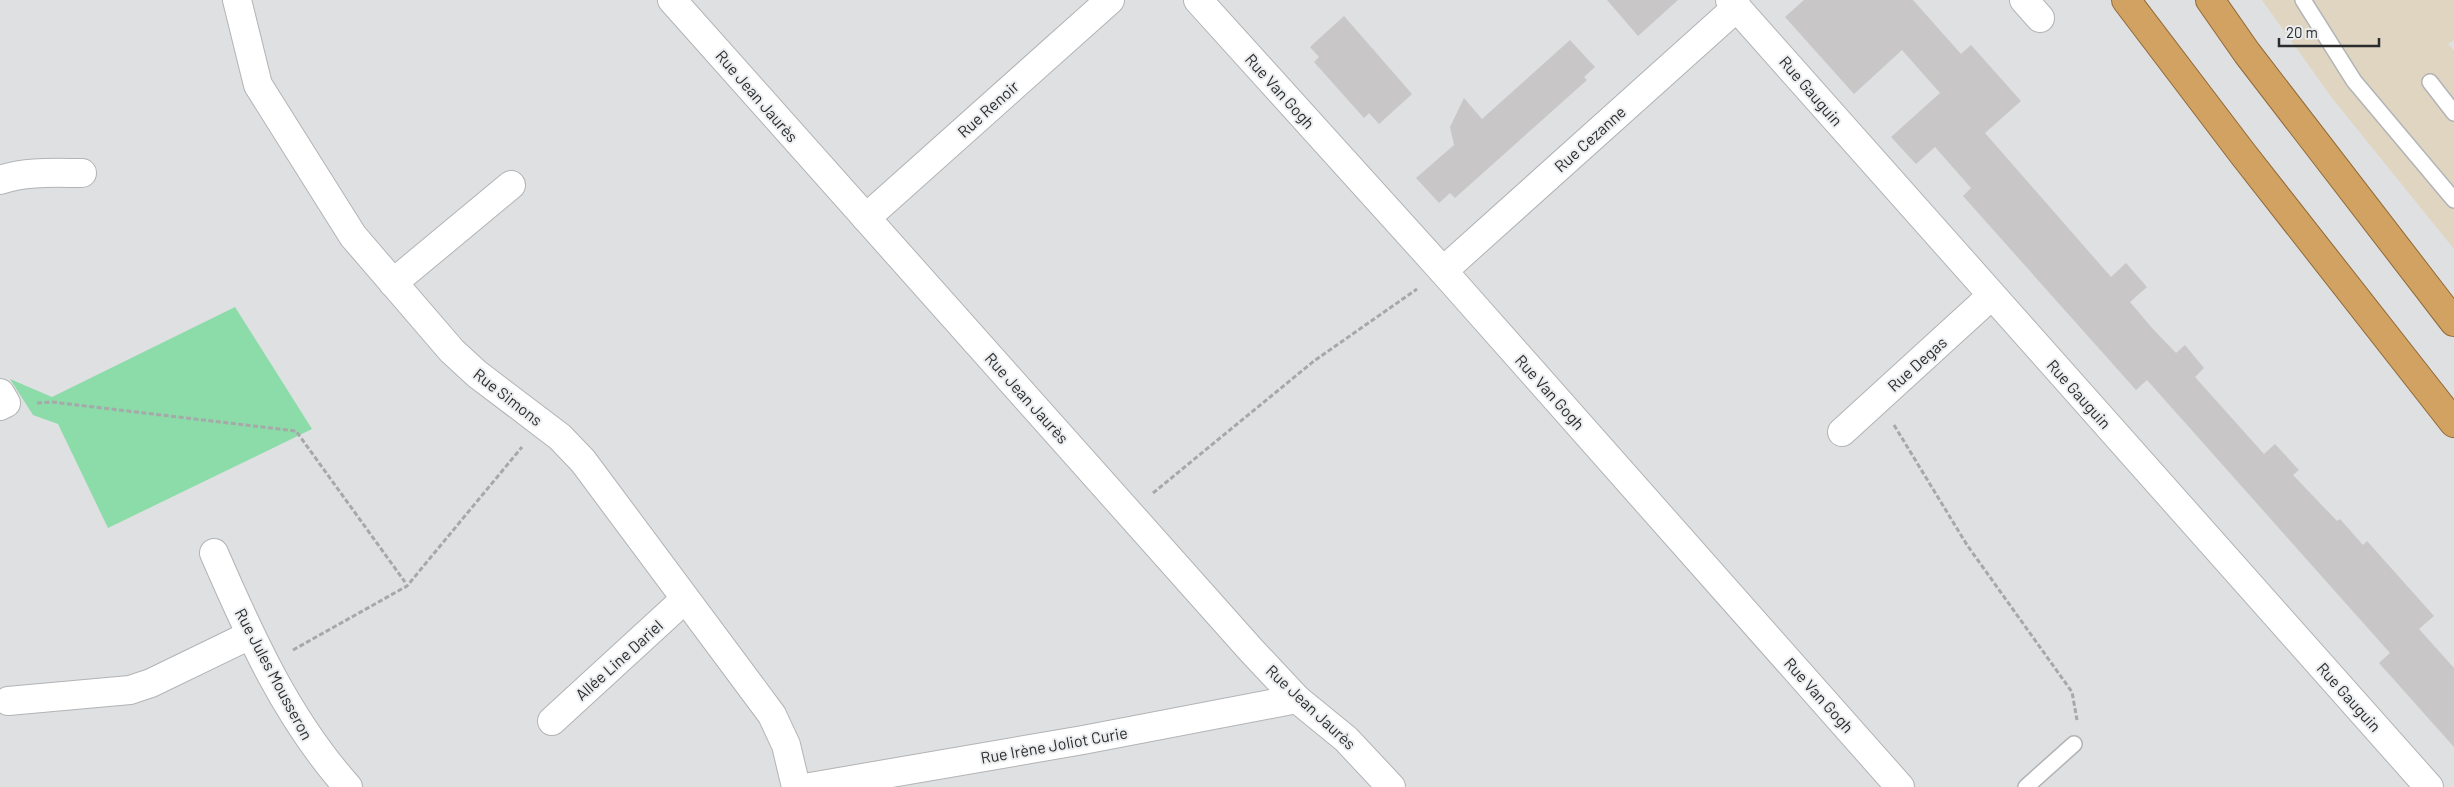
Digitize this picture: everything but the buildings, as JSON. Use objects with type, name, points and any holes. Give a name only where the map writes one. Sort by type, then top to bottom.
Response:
[{"type":"highway","points":[[2126,0],[2243,154],[2454,422]]},
{"type":"highway","points":[[2210,0],[2254,61],[2454,322]]},
{"type":"street","name":"Rue Simons","points":[[236,0],[253,72],[265,99],[353,236],[392,283],[464,363],[542,423],[583,461],[772,715],[786,745],[796,787]]},
{"type":"street","name":"Rue Jean Jaurès","points":[[672,0],[1297,699],[1346,739],[1391,787]]},
{"type":"street","name":"Rue Renoir","points":[[866,218],[1110,0]]},
{"type":"street","name":"Rue Van Gogh","points":[[1198,0],[1443,271],[1900,787]]},
{"type":"street","name":"Rue Cezanne","points":[[1443,271],[1734,4]]},
{"type":"street","name":"Rue Gauguin","points":[[1734,4],[1991,296],[2429,787]]},
{"type":"street","points":[[0,180],[16,174],[82,173]]},
{"type":"street","points":[[392,283],[510,185]]},
{"type":"street","name":"Rue Degas","points":[[1842,432],[1991,296]]},
{"type":"street","name":"Rue Jules Mousseron","points":[[214,553],[250,635],[266,665],[313,745],[348,787]]},
{"type":"street","name":"Allée Line Dariel","points":[[552,721],[685,599]]},
{"type":"street","points":[[8,701],[130,690],[151,683],[250,635]]},
{"type":"street","name":"Rue Irène Joliot Curie","points":[[810,787],[926,777],[1103,737],[1297,699]]},
{"type":"lane","points":[[2304,0],[2354,81],[2454,200]]},
{"type":"lane","points":[[2430,82],[2454,112]]},
{"type":"lane","points":[[2026,787],[2074,744]]},
{"type":"path","points":[[1129,512],[1314,361],[1443,271]]},
{"type":"path","points":[[1878,400],[1967,545],[2072,692],[2078,724],[2074,744]]},
{"type":"path","points":[[2,401],[52,402],[296,431],[405,582]]},
{"type":"path","points":[[266,665],[407,586],[542,423]]},
{"type":"shaded area","points":[[2262,0],[2454,0],[2454,40],[2448,44],[2454,51],[2454,249],[2332,98]]},
{"type":"green space","points":[[235,307],[312,429],[108,528],[58,424],[33,415],[10,379],[52,397]]}]
